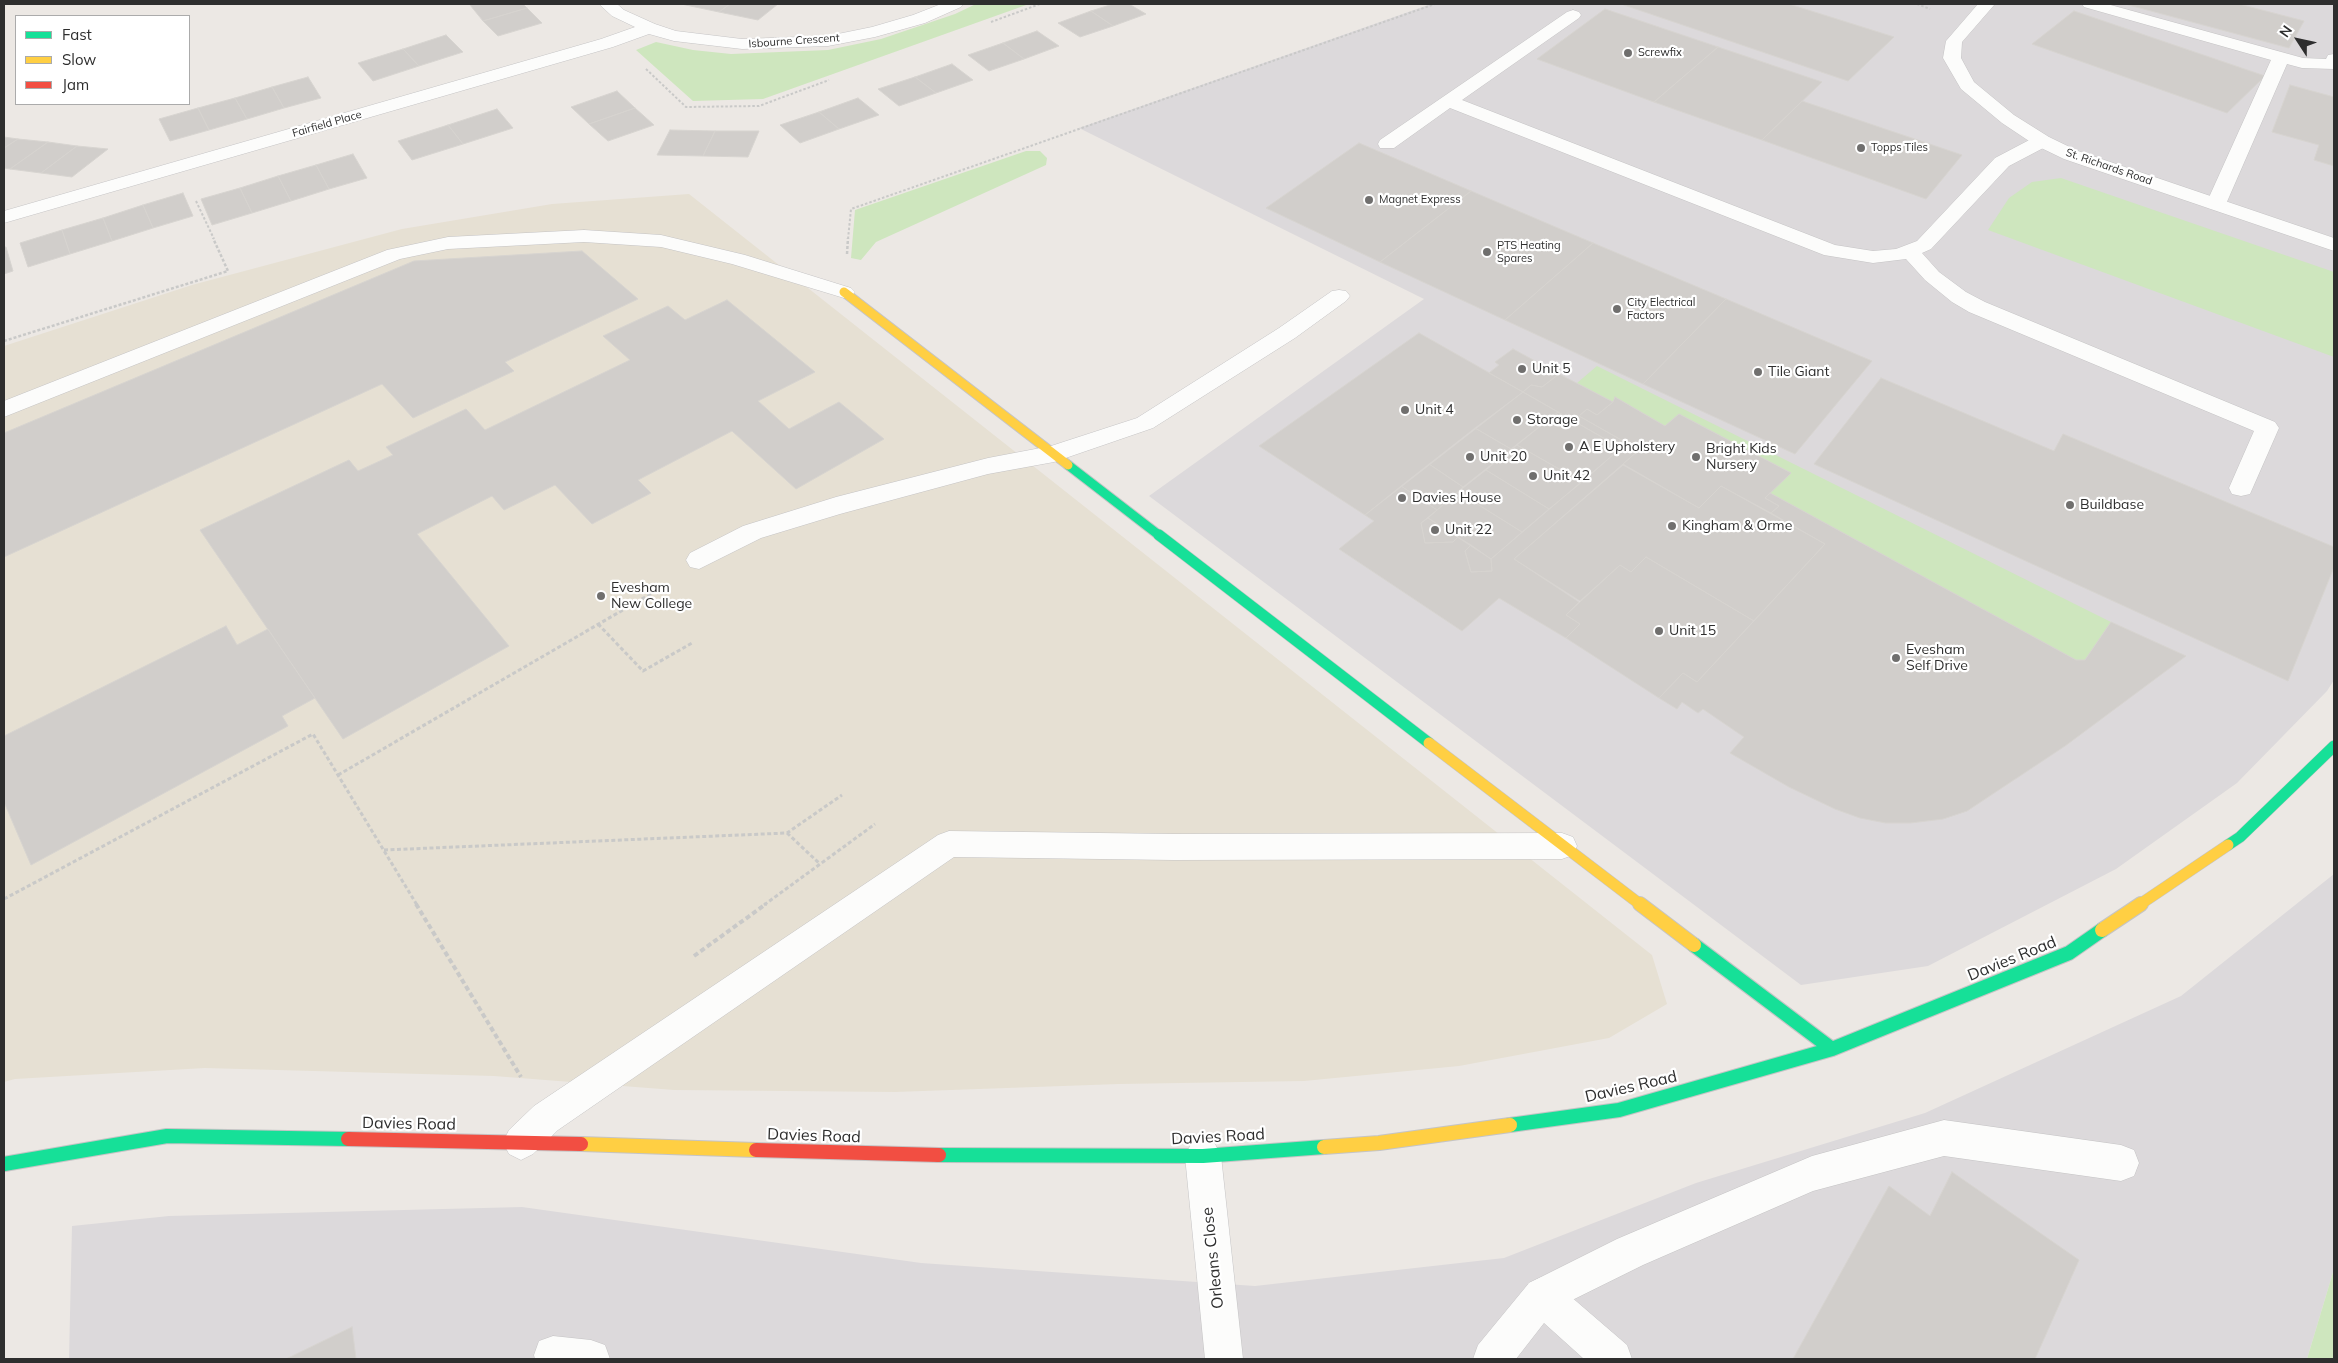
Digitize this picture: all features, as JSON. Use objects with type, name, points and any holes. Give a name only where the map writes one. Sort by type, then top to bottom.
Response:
[{"type":"street","name":"Isbourne Crescent","points":[[607,4],[618,14],[674,36],[742,44],[828,41],[875,32],[919,19],[955,4]]},
{"type":"street","name":"St. Richards Road","points":[[1987,4],[1954,41],[1952,58],[1967,85],[2008,119],[2042,141],[2071,155],[2334,244]]},
{"type":"street","points":[[2090,4],[2318,65],[2332,64],[2334,59]]},
{"type":"street","points":[[1387,144],[1573,15]]},
{"type":"street","name":"Fairfield Place","points":[[4,217],[606,43],[650,28]]},
{"type":"street","points":[[2216,204],[2280,56]]},
{"type":"street","points":[[1448,101],[1656,185],[1831,251],[1873,257],[1899,255],[1924,246],[2002,162],[2042,141]]},
{"type":"street","points":[[4,409],[394,254],[448,243],[584,236],[661,241],[738,259],[844,292],[1562,846],[1832,1048]]},
{"type":"street","points":[[1909,251],[1932,276],[1977,308],[2267,428],[2241,488]]},
{"type":"street","points":[[699,560],[752,532],[988,466],[1054,454],[1145,423],[1287,333],[1339,296]]},
{"type":"street","name":"Davies Road","points":[[4,1164],[167,1136],[521,1142],[896,1155],[1202,1156],[1379,1143],[1619,1110],[1832,1048],[2069,953],[2240,837],[2334,746]]},
{"type":"street","points":[[521,1142],[546,1118],[949,844],[1204,847],[1562,846]]},
{"type":"street","points":[[1492,1359],[1542,1296],[1630,1252],[1812,1174],[1944,1138],[2121,1163]]},
{"type":"street","name":"Orleans Close","points":[[1202,1156],[1224,1359]]},
{"type":"street","points":[[1542,1296],[1613,1359]]},
{"type":"street","points":[[553,1355],[591,1359]]},
{"type":"path","points":[[844,292],[851,209],[1435,4]]},
{"type":"path","points":[[4,341],[228,271],[180,166]]},
{"type":"path","points":[[338,775],[654,592]]},
{"type":"path","points":[[598,624],[643,671],[692,643]]},
{"type":"path","points":[[4,900],[313,734],[546,1118]]},
{"type":"path","points":[[384,850],[787,833],[842,795]]},
{"type":"path","points":[[692,958],[875,824]]},
{"type":"path","points":[[787,833],[820,864]]},
{"type":"shaded area","points":[[1431,4],[2334,4],[2334,680],[2327,691],[2237,783],[2116,869],[1928,966],[1801,985],[1149,496],[1424,299],[1079,128]]},
{"type":"shaded area","name":"Evesham New College","points":[[689,194],[1652,955],[1667,1004],[1609,1038],[1459,1066],[1304,1081],[1119,1084],[895,1092],[674,1090],[494,1076],[205,1068],[15,1079],[4,1082],[4,346],[192,285],[402,229],[552,204]]},
{"type":"shaded area","points":[[2334,874],[2334,1269],[2307,1359],[69,1359],[72,1226],[169,1216],[522,1207],[921,1263],[1255,1286],[1504,1258],[1696,1183],[1925,1113],[2181,996]]},
{"type":"green space","points":[[976,4],[1029,4],[763,99],[693,101],[636,50],[656,42],[693,50],[731,54],[828,50],[881,39],[955,14]]},
{"type":"green space","points":[[1026,151],[1040,151],[1047,158],[1046,165],[876,242],[861,260],[851,258],[855,210]]},
{"type":"green space","points":[[2061,178],[2334,272],[2334,357],[1988,230],[2009,198],[2032,182]]},
{"type":"green space","points":[[1597,366],[2111,622],[2085,660],[2076,660],[1770,493],[1791,473],[1679,414],[1665,426],[1615,397],[1613,402],[1577,383]]},
{"type":"green space","points":[[2334,1269],[2334,1359],[2307,1359]]},
{"type":"building","points":[[523,4],[527,8],[483,21],[470,5]]},
{"type":"building","points":[[681,4],[730,4],[719,12]]},
{"type":"building","points":[[730,4],[778,4],[758,20],[719,12]]},
{"type":"building","points":[[1113,4],[1129,4],[1146,14],[1113,26],[1091,11]]},
{"type":"building","points":[[1621,4],[1789,4],[1894,37],[1848,81]]},
{"type":"building","points":[[2125,4],[2239,4],[2304,21],[2289,48]]},
{"type":"building","points":[[527,8],[542,23],[498,36],[483,21]]},
{"type":"building","name":"Screwfix","points":[[1605,9],[1718,47],[1654,102],[1537,59]]},
{"type":"building","points":[[1091,11],[1113,26],[1080,37],[1058,23]]},
{"type":"building","points":[[2074,11],[2265,76],[2227,113],[2032,44]]},
{"type":"building","points":[[1037,31],[1059,46],[1024,59],[1003,43]]},
{"type":"building","points":[[446,35],[463,52],[419,66],[403,49]]},
{"type":"building","points":[[1003,43],[1024,59],[989,71],[968,55]]},
{"type":"building","points":[[1718,47],[1822,82],[1762,140],[1654,102]]},
{"type":"building","points":[[403,49],[419,66],[373,81],[358,63]]},
{"type":"building","points":[[952,64],[973,80],[936,93],[915,77]]},
{"type":"building","points":[[308,77],[321,98],[284,108],[272,87]]},
{"type":"building","points":[[915,77],[936,93],[899,106],[878,89]]},
{"type":"building","points":[[2290,85],[2334,97],[2334,166],[2314,160],[2319,145],[2272,132]]},
{"type":"building","points":[[272,87],[284,108],[247,119],[235,98]]},
{"type":"building","points":[[617,91],[635,108],[589,124],[571,107]]},
{"type":"building","points":[[235,98],[247,119],[209,130],[198,108]]},
{"type":"building","points":[[858,98],[879,115],[839,129],[819,112]]},
{"type":"building","name":"Topps Tiles","points":[[1802,101],[1962,155],[1926,199],[1762,140]]},
{"type":"building","points":[[198,108],[209,130],[170,141],[159,119]]},
{"type":"building","points":[[635,108],[654,125],[608,141],[589,124]]},
{"type":"building","points":[[497,109],[513,128],[463,144],[448,125]]},
{"type":"building","points":[[819,112],[839,129],[800,143],[780,125]]},
{"type":"building","points":[[448,125],[463,144],[412,160],[398,141]]},
{"type":"building","points":[[670,130],[715,131],[703,156],[657,155]]},
{"type":"building","points":[[715,131],[759,131],[748,157],[703,156]]},
{"type":"building","points":[[4,137],[18,139],[4,148]]},
{"type":"building","points":[[18,139],[48,142],[10,169],[4,168],[4,148]]},
{"type":"building","points":[[48,142],[77,146],[41,173],[10,169]]},
{"type":"building","name":"Magnet Express","points":[[1359,143],[1471,191],[1380,262],[1266,208]]},
{"type":"building","points":[[77,146],[108,149],[72,177],[41,173]]},
{"type":"building","points":[[353,154],[367,178],[329,189],[316,165]]},
{"type":"building","points":[[316,165],[329,189],[291,201],[278,176]]},
{"type":"building","points":[[278,176],[291,201],[252,213],[240,188]]},
{"type":"building","points":[[240,188],[252,213],[212,225],[201,199]]},
{"type":"building","name":"PTS Heating Spares","points":[[1471,191],[1593,243],[1505,320],[1380,262]]},
{"type":"building","points":[[183,193],[193,216],[153,228],[143,205]]},
{"type":"building","points":[[143,205],[153,228],[112,241],[103,218]]},
{"type":"building","points":[[103,218],[112,241],[70,254],[62,230]]},
{"type":"building","points":[[62,230],[70,254],[28,267],[20,243]]},
{"type":"building","name":"City Electrical Factors","points":[[1593,243],[1726,299],[1643,384],[1505,320]]},
{"type":"building","points":[[4,247],[6,247],[13,271],[4,274]]},
{"type":"building","points":[[582,251],[638,299],[505,362],[514,371],[413,418],[382,384],[4,557],[4,433],[414,261]]},
{"type":"building","name":"Tile Giant","points":[[1726,299],[1872,361],[1795,454],[1643,384]]},
{"type":"building","points":[[727,300],[815,372],[758,401],[789,429],[839,402],[884,439],[796,489],[732,431],[638,480],[651,493],[592,524],[555,485],[504,510],[492,496],[417,534],[509,646],[343,739],[200,530],[349,460],[358,471],[393,455],[386,447],[466,409],[485,430],[630,360],[603,336],[668,306],[685,320]]},
{"type":"building","name":"Unit 4","points":[[1419,333],[1523,392],[1365,515],[1259,446]]},
{"type":"building","name":"Unit 5","points":[[1513,349],[1559,374],[1542,387],[1531,385],[1523,392],[1489,373],[1499,365],[1495,362]]},
{"type":"building","name":"Davies House","points":[[1559,374],[1613,402],[1597,415],[1587,409],[1579,416],[1639,450],[1514,559],[1579,602],[1566,615],[1580,624],[1566,638],[1499,598],[1462,631],[1339,549],[1374,521],[1365,515],[1401,486],[1437,510],[1421,523],[1425,543],[1453,542],[1458,537],[1471,545],[1465,551],[1471,572],[1492,571],[1491,559],[1621,448],[1523,392],[1531,385],[1542,387]]},
{"type":"building","name":"Buildbase","points":[[1881,378],[2054,451],[2063,434],[2334,547],[2334,567],[2288,681],[1814,464]]},
{"type":"building","name":"Storage","points":[[1523,392],[1558,412],[1511,449],[1475,428]]},
{"type":"building","name":"Bright Kids Nursery","points":[[1615,397],[1665,426],[1679,414],[1791,473],[1765,498],[1779,506],[1771,513],[1721,486],[1699,508],[1623,464],[1639,450],[1579,416],[1587,409],[1597,415],[1613,402]]},
{"type":"building","name":"A E Upholstery","points":[[1558,412],[1621,448],[1582,482],[1517,445]]},
{"type":"building","name":"Unit 20","points":[[1475,428],[1511,449],[1463,487],[1429,464]]},
{"type":"building","name":"Unit 42","points":[[1517,445],[1582,482],[1549,509],[1486,470]]},
{"type":"building","points":[[1429,464],[1463,487],[1437,510],[1401,486]]},
{"type":"building","name":"Kingham & Orme","points":[[1623,465],[1699,508],[1721,486],[1825,544],[1754,621],[1646,557],[1631,572],[1620,565],[1580,601],[1514,559]]},
{"type":"building","points":[[1486,470],[1549,509],[1522,532],[1458,492]]},
{"type":"building","points":[[1458,492],[1522,532],[1491,559],[1428,518]]},
{"type":"building","name":"Evesham Self Drive","points":[[1770,493],[2076,660],[2085,660],[2111,622],[2186,656],[2065,746],[1967,811],[1943,819],[1910,823],[1886,823],[1860,818],[1835,809],[1789,787],[1730,753],[1744,737],[1703,709],[1698,713],[1682,702],[1677,709],[1659,698],[1683,673],[1697,682],[1825,544],[1771,513],[1779,506],[1765,498]]},
{"type":"building","name":"Unit 22","points":[[1428,518],[1458,537],[1453,542],[1425,543],[1421,523]]},
{"type":"building","points":[[1471,545],[1491,559],[1492,571],[1471,572],[1465,551]]},
{"type":"building","name":"Unit 15","points":[[1646,557],[1754,621],[1697,682],[1683,673],[1659,698],[1566,638],[1580,624],[1566,615],[1620,565],[1631,572]]},
{"type":"building","points":[[226,626],[237,645],[268,629],[315,698],[282,716],[288,726],[31,865],[4,802],[4,736]]},
{"type":"building","points":[[1952,1172],[2079,1260],[2035,1359],[1793,1359],[1889,1186],[1930,1216]]},
{"type":"building","points":[[352,1327],[356,1359],[286,1359]]},
{"type":"traffic: fast","points":[[1068,465],[1429,743]]},
{"type":"traffic: fast","points":[[2228,845],[2240,837],[2334,746]]},
{"type":"traffic: fast","points":[[1510,1125],[1619,1110],[1832,1049],[2069,953],[2102,930]]},
{"type":"traffic: fast","points":[[1694,945],[1832,1049]]},
{"type":"traffic: fast","points":[[4,1164],[167,1136],[348,1139]]},
{"type":"traffic: fast","points":[[939,1155],[1203,1156],[1324,1147]]},
{"type":"traffic: slow","points":[[844,292],[1068,465]]},
{"type":"traffic: slow","points":[[1429,743],[1694,945]]},
{"type":"traffic: slow","points":[[2102,930],[2228,845]]},
{"type":"traffic: slow","points":[[1324,1147],[1379,1143],[1510,1125]]},
{"type":"traffic: slow","points":[[581,1144],[756,1150]]},
{"type":"traffic: jam","points":[[348,1139],[581,1144]]},
{"type":"traffic: jam","points":[[756,1150],[939,1155]]},
{"type":"place","name":"Screwfix","points":[[1628,53]]},
{"type":"place","name":"Topps Tiles","points":[[1861,148]]},
{"type":"place","name":"Magnet Express","points":[[1369,200]]},
{"type":"place","name":"PTS Heating Spares","points":[[1487,252]]},
{"type":"place","name":"City Electrical Factors","points":[[1617,309]]},
{"type":"place","name":"Unit 5","points":[[1522,369]]},
{"type":"place","name":"Tile Giant","points":[[1758,372]]},
{"type":"place","name":"Unit 4","points":[[1405,410]]},
{"type":"place","name":"Storage","points":[[1517,420]]},
{"type":"place","name":"A E Upholstery","points":[[1569,447]]},
{"type":"place","name":"Unit 20","points":[[1470,457]]},
{"type":"place","name":"Bright Kids Nursery","points":[[1696,457]]},
{"type":"place","name":"Unit 42","points":[[1533,476]]},
{"type":"place","name":"Davies House","points":[[1402,498]]},
{"type":"place","name":"Buildbase","points":[[2070,505]]},
{"type":"place","name":"Kingham & Orme","points":[[1672,526]]},
{"type":"place","name":"Unit 22","points":[[1435,530]]},
{"type":"place","name":"Evesham New College","points":[[601,596]]},
{"type":"place","name":"Unit 15","points":[[1659,631]]},
{"type":"place","name":"Evesham Self Drive","points":[[1896,658]]}]
